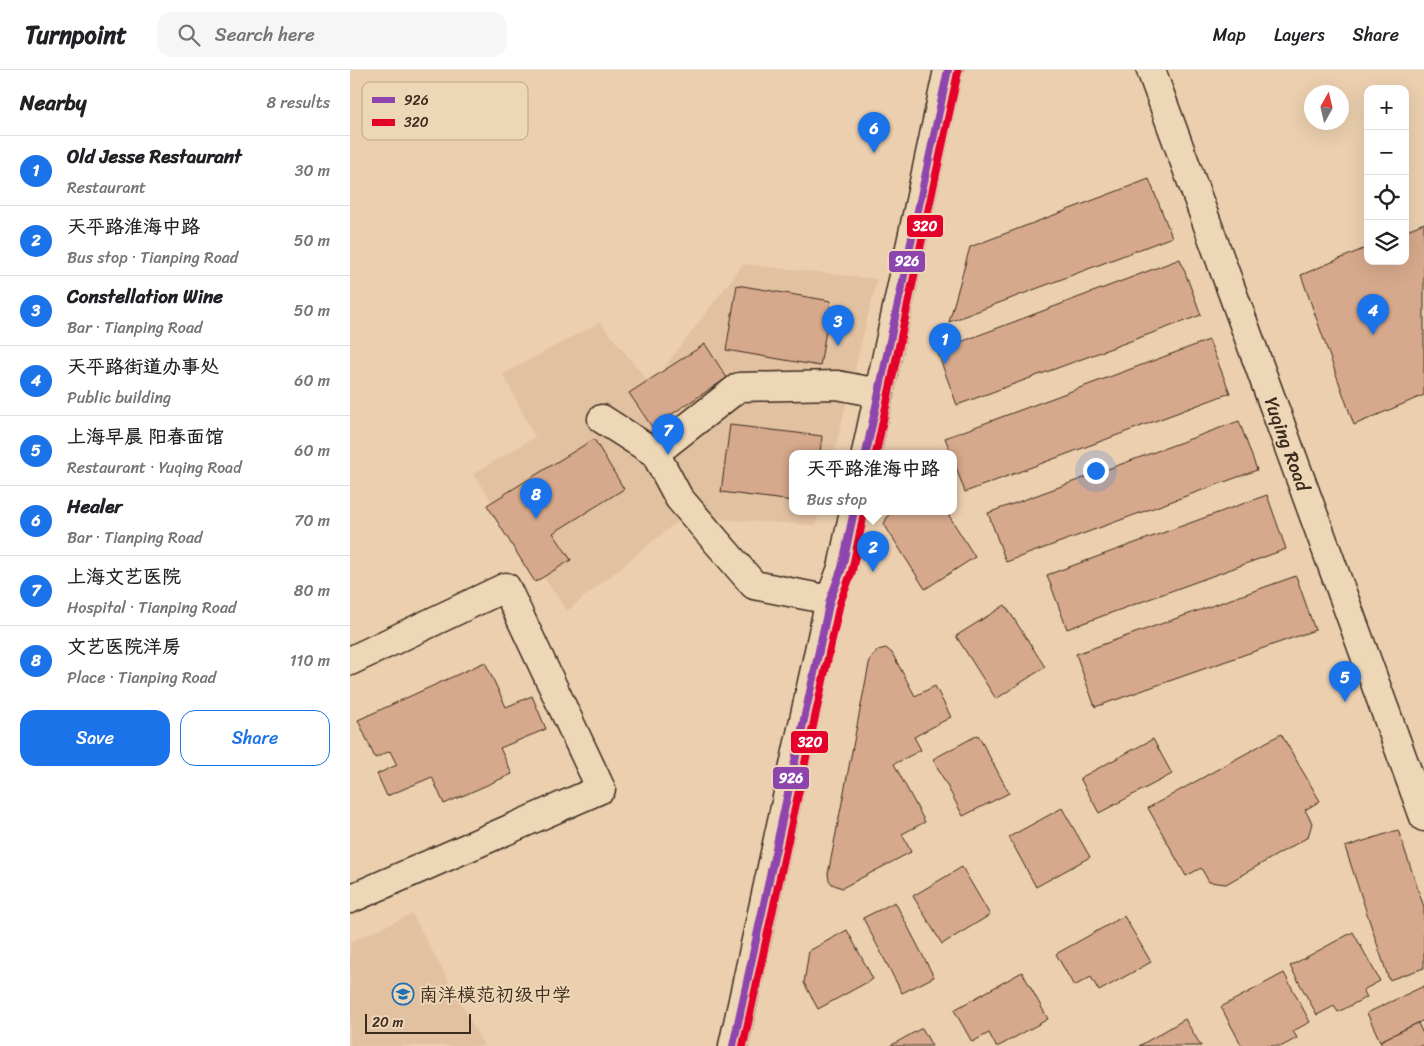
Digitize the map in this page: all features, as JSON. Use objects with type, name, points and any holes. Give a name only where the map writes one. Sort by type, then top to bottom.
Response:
[{"type":"street","points":[[867,450],[948,70]]},
{"type":"street","name":"Yuqing Road","points":[[1151,70],[1424,817]]},
{"type":"street","points":[[655,454],[739,387],[837,385],[879,393]]},
{"type":"street","points":[[602,419],[655,454],[679,498],[754,585],[830,600]]},
{"type":"street","points":[[734,1046],[830,600],[842,568],[853,515]]},
{"type":"street","points":[[350,661],[506,587],[601,789],[350,899]]},
{"type":"shaded area","points":[[743,264],[877,279],[835,450],[789,450],[789,515],[818,515],[816,525],[683,517],[567,611],[473,474],[535,437],[503,374],[600,322],[651,385]]},
{"type":"shaded area","name":"南洋模范初级中学","points":[[412,914],[484,1046],[350,1046],[350,942]]},
{"type":"building","points":[[1149,179],[1172,237],[949,322],[970,247]]},
{"type":"building","points":[[1424,223],[1424,395],[1354,425],[1301,275],[1364,249],[1364,265],[1409,265],[1409,229]]},
{"type":"building","points":[[1180,259],[1201,315],[957,405],[937,351]]},
{"type":"building","points":[[737,285],[831,301],[820,366],[726,350]]},
{"type":"building","points":[[1209,340],[1230,393],[965,492],[957,470],[957,450],[950,450],[945,438]]},
{"type":"building","points":[[705,344],[727,378],[652,427],[629,393]]},
{"type":"building","points":[[1239,421],[1257,470],[1006,562],[988,513]]},
{"type":"building","points":[[730,425],[822,436],[820,450],[789,450],[789,500],[721,492]]},
{"type":"building","points":[[594,439],[624,489],[553,533],[571,560],[535,582],[487,505]]},
{"type":"building","points":[[1267,495],[1286,549],[1067,629],[1047,575]]},
{"type":"building","points":[[888,515],[949,515],[975,557],[925,589],[884,524]]},
{"type":"building","points":[[1296,576],[1315,630],[1095,707],[1076,654]]},
{"type":"building","points":[[1005,605],[1045,667],[996,699],[956,636]]},
{"type":"building","points":[[886,648],[892,653],[915,696],[935,686],[951,717],[914,737],[921,750],[894,764],[925,822],[902,834],[911,852],[842,888],[832,884],[828,874],[870,659],[878,650]]},
{"type":"building","points":[[485,662],[506,707],[532,696],[546,729],[500,748],[512,774],[444,804],[432,777],[387,796],[377,774],[397,765],[390,751],[375,758],[358,720]]},
{"type":"building","points":[[1281,734],[1320,801],[1305,810],[1312,823],[1308,837],[1226,884],[1209,882],[1201,868],[1186,876],[1148,808]]},
{"type":"building","points":[[978,735],[1009,793],[963,816],[933,759]]},
{"type":"building","points":[[1153,739],[1172,774],[1099,813],[1080,778]]},
{"type":"building","points":[[1062,808],[1090,857],[1036,887],[1009,837]]},
{"type":"building","points":[[1398,830],[1424,907],[1424,968],[1389,980],[1345,847]]},
{"type":"building","points":[[962,867],[990,915],[942,944],[913,896]]},
{"type":"building","points":[[895,902],[934,977],[902,993],[863,918]]},
{"type":"building","points":[[1124,916],[1151,962],[1099,991],[1091,977],[1074,986],[1056,954]]},
{"type":"building","points":[[847,930],[873,979],[818,1009],[804,983],[809,951]]},
{"type":"building","points":[[1353,932],[1380,981],[1363,990],[1367,997],[1338,1012],[1334,1006],[1317,1015],[1290,966]]},
{"type":"building","points":[[1022,972],[1048,1019],[999,1046],[996,1046],[989,1033],[972,1042],[954,1010]]},
{"type":"building","points":[[1284,973],[1310,1022],[1293,1031],[1297,1038],[1282,1046],[1242,1046],[1221,1007]]},
{"type":"building","points":[[1424,986],[1424,1020],[1380,1041],[1367,1013]]},
{"type":"building","points":[[1185,1019],[1201,1046],[1139,1046]]},
{"type":"building","points":[[1418,1023],[1424,1036],[1424,1046],[1382,1046],[1380,1041]]},
{"type":"building","points":[[922,1028],[932,1046],[890,1046]]},
{"type":"transit line","name":"926","points":[[867,450],[948,70]]},
{"type":"transit line","name":"320","points":[[877,450],[958,72]]},
{"type":"transit line","name":"926","points":[[733,1046],[830,600],[842,568],[853,515]]},
{"type":"transit line","name":"320","points":[[743,1046],[840,603],[852,571],[864,515]]},
{"type":"place","name":"Healer","points":[[874,153]]},
{"type":"place","name":"天平路街道办事处","points":[[1373,335]]},
{"type":"place","name":"Constellation Wine","points":[[838,346]]},
{"type":"place","name":"Old Jesse Restaurant","points":[[945,364]]},
{"type":"place","name":"上海文艺医院","points":[[668,455]]},
{"type":"place","name":"文艺医院洋房","points":[[536,519]]},
{"type":"place","name":"天平路淮海中路","points":[[873,572]]},
{"type":"place","name":"上海早晨 阳春面馆","points":[[1345,702]]},
{"type":"place","name":"南洋模范初级中学","points":[[403,994]]}]
